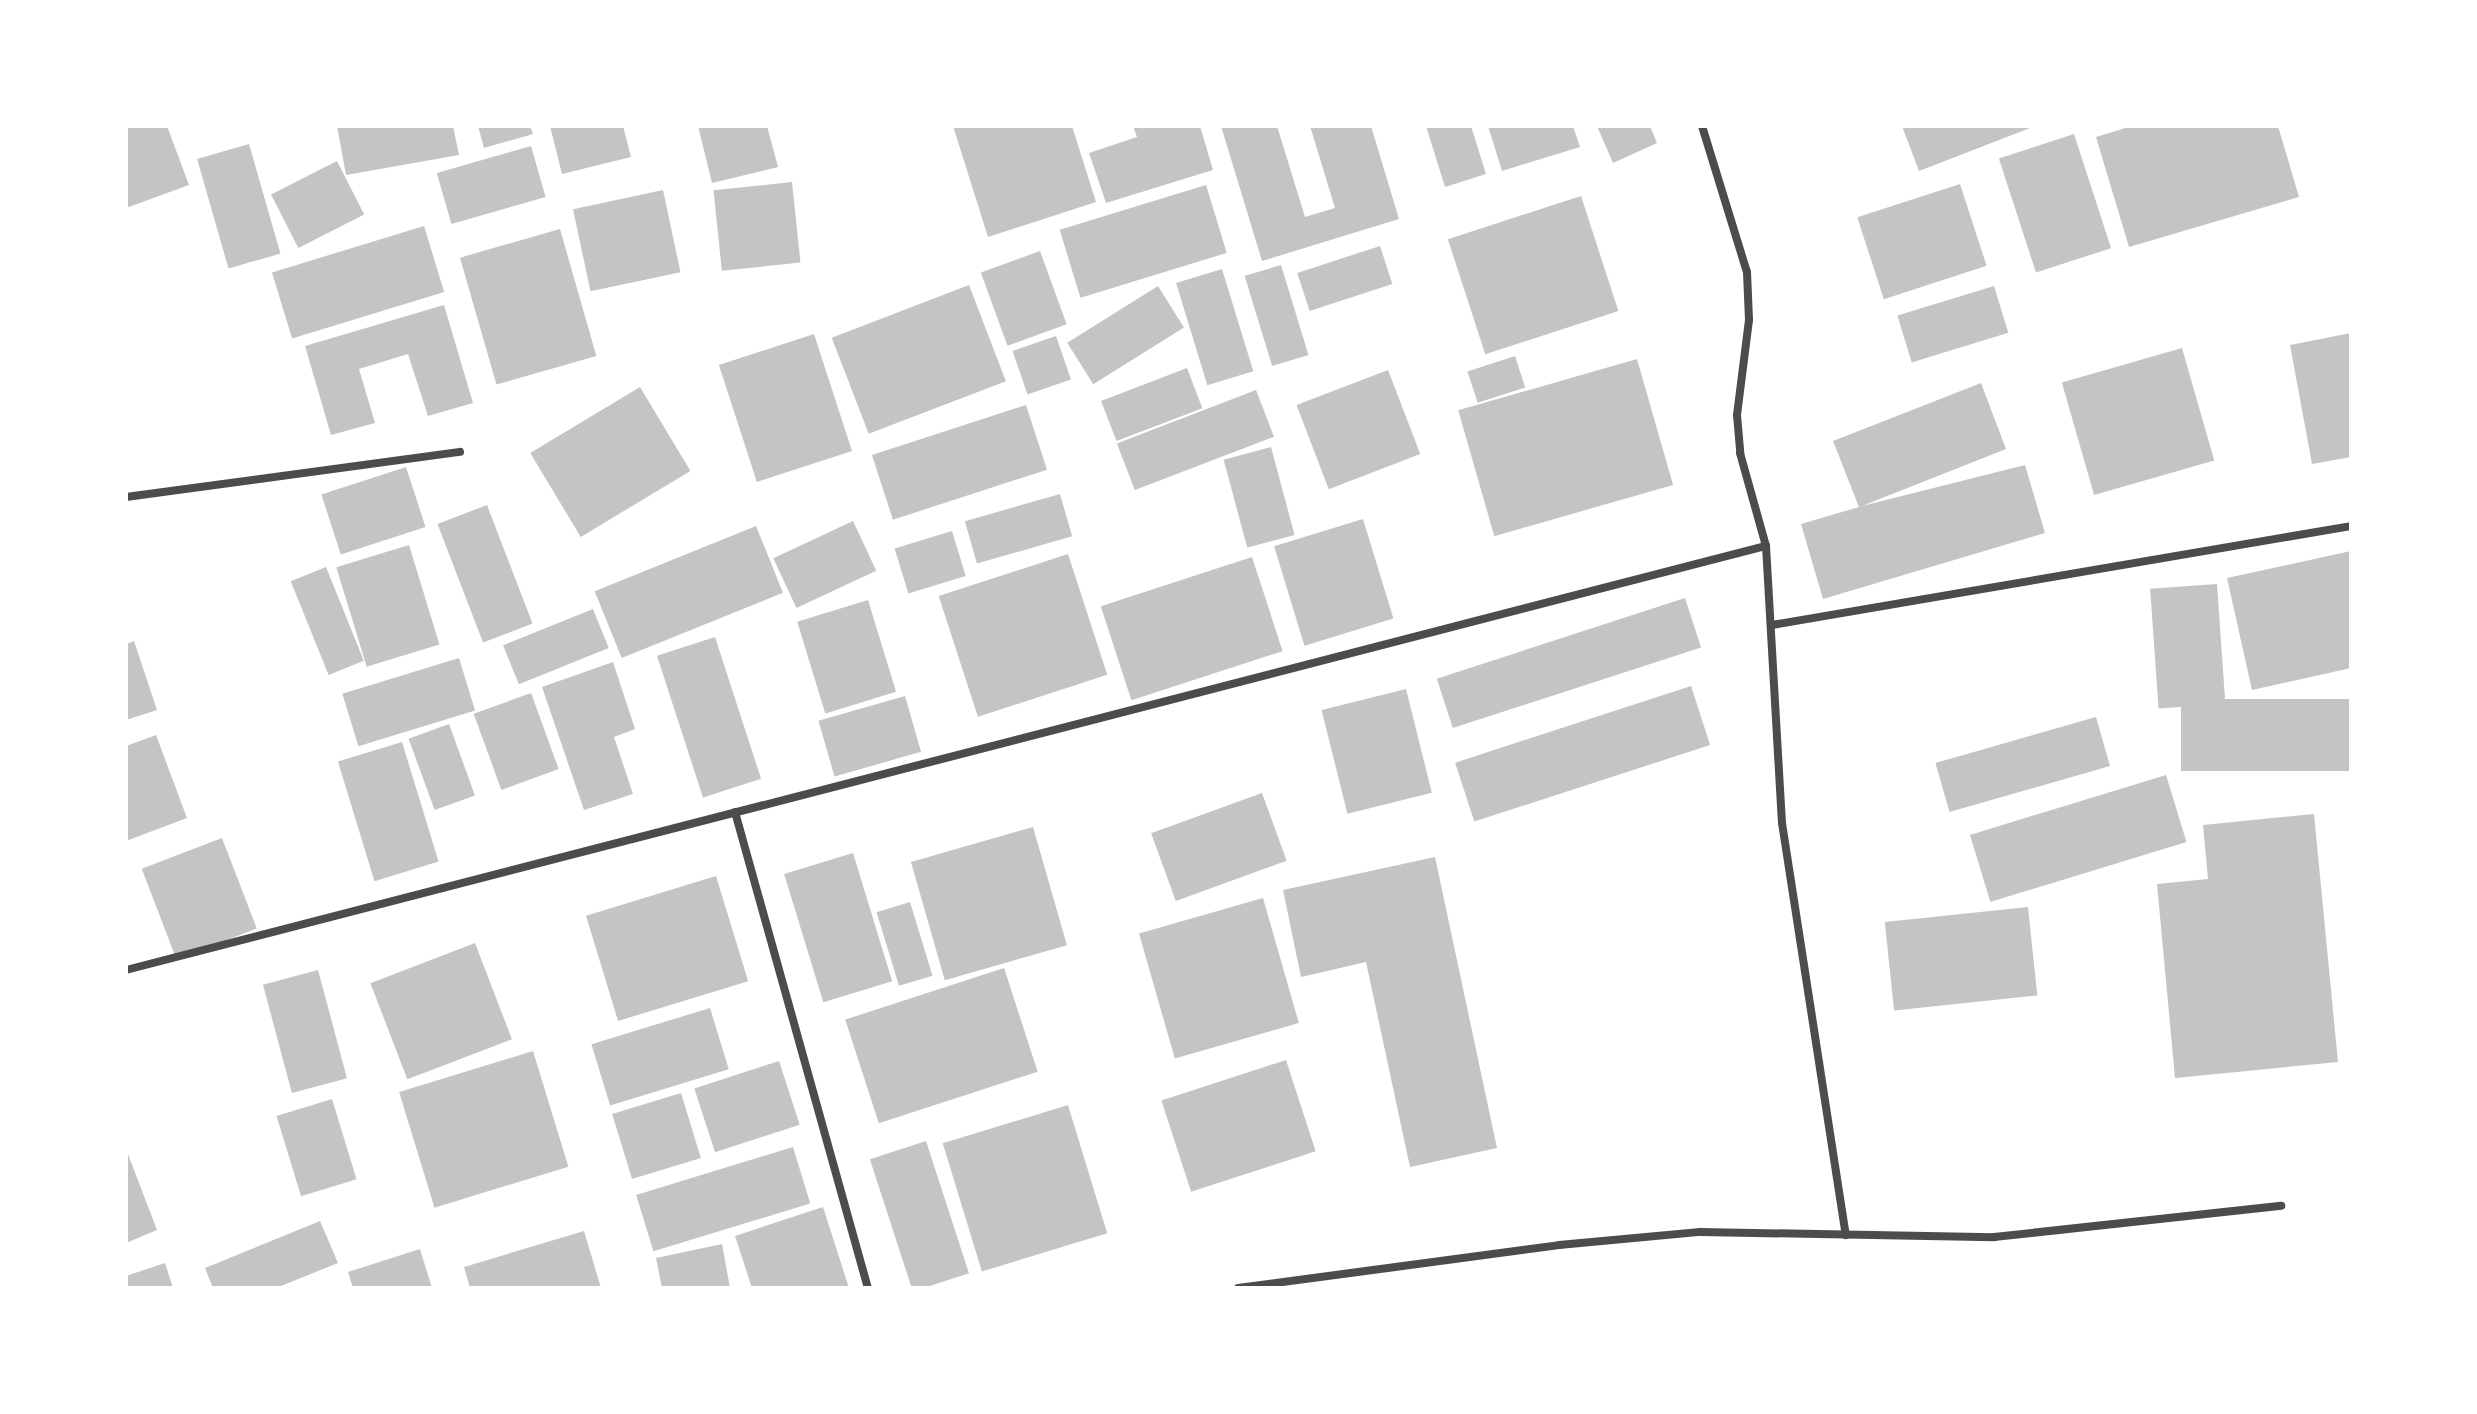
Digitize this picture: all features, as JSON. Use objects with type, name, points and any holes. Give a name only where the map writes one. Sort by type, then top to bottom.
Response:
[{"type":"street","points":[[1702,126],[1747,272],[1749,320],[1737,415],[1740,453],[1766,546],[1782,823],[1846,1235]]},
{"type":"street","points":[[126,497],[460,452]]},
{"type":"street","points":[[1772,625],[2351,526]]},
{"type":"street","points":[[126,970],[1766,546]]},
{"type":"street","points":[[735,812],[868,1288]]},
{"type":"street","points":[[1238,1288],[1559,1245],[1700,1232],[1994,1237],[2281,1206]]},
{"type":"building","points":[[126,126],[167,126],[189,185],[126,208]]},
{"type":"building","points":[[337,126],[453,126],[459,155],[346,175]]},
{"type":"building","points":[[478,126],[530,126],[533,134],[484,148]]},
{"type":"building","points":[[550,126],[623,126],[631,157],[562,174]]},
{"type":"building","points":[[698,126],[767,126],[778,167],[712,183]]},
{"type":"building","points":[[953,126],[1072,126],[1096,202],[988,237]]},
{"type":"building","points":[[1133,126],[1200,126],[1213,170],[1106,203],[1089,153],[1137,137]]},
{"type":"building","points":[[1221,126],[1277,126],[1305,217],[1335,208],[1310,126],[1371,126],[1399,219],[1262,261]]},
{"type":"building","points":[[1426,126],[1471,126],[1486,174],[1445,187]]},
{"type":"building","points":[[1488,126],[1573,126],[1580,147],[1502,171]]},
{"type":"building","points":[[1597,126],[1650,126],[1657,143],[1613,163]]},
{"type":"building","points":[[1902,126],[2035,126],[1919,171]]},
{"type":"building","points":[[2132,126],[2278,126],[2299,197],[2129,247],[2096,137]]},
{"type":"building","points":[[2074,134],[2111,248],[2036,273],[1999,158]]},
{"type":"building","points":[[249,144],[280,254],[229,268],[197,159]]},
{"type":"building","points":[[531,146],[546,197],[451,224],[437,173]]},
{"type":"building","points":[[337,161],[364,214],[298,248],[271,195]]},
{"type":"building","points":[[792,182],[800,263],[722,271],[713,190]]},
{"type":"building","points":[[1960,184],[1987,266],[1884,299],[1857,217]]},
{"type":"building","points":[[1206,185],[1227,253],[1080,298],[1060,230]]},
{"type":"building","points":[[663,190],[680,272],[590,291],[573,209]]},
{"type":"building","points":[[1581,196],[1618,311],[1485,354],[1448,239]]},
{"type":"building","points":[[424,226],[444,292],[292,338],[272,272]]},
{"type":"building","points":[[560,229],[596,356],[496,385],[460,258]]},
{"type":"building","points":[[1380,246],[1392,284],[1310,311],[1297,273]]},
{"type":"building","points":[[1040,251],[1067,324],[1007,346],[981,273]]},
{"type":"building","points":[[1281,265],[1308,355],[1272,366],[1245,276]]},
{"type":"building","points":[[1222,269],[1253,371],[1207,385],[1176,283]]},
{"type":"building","points":[[969,285],[1006,381],[869,434],[832,338]]},
{"type":"building","points":[[1158,286],[1184,328],[1093,384],[1067,343]]},
{"type":"building","points":[[1994,286],[2008,333],[1912,362],[1897,316]]},
{"type":"building","points":[[444,305],[473,403],[428,416],[408,354],[359,369],[375,423],[331,435],[305,346]]},
{"type":"building","points":[[2351,333],[2351,457],[2312,464],[2290,345]]},
{"type":"building","points":[[814,334],[852,451],[757,482],[719,365]]},
{"type":"building","points":[[1056,336],[1071,379],[1027,394],[1013,351]]},
{"type":"building","points":[[2182,348],[2214,460],[2094,495],[2062,382]]},
{"type":"building","points":[[1515,356],[1525,387],[1478,403],[1467,371]]},
{"type":"building","points":[[1637,359],[1673,485],[1494,536],[1458,410]]},
{"type":"building","points":[[1187,368],[1202,408],[1117,441],[1101,401]]},
{"type":"building","points":[[1388,370],[1420,454],[1329,489],[1297,405]]},
{"type":"building","points":[[1981,383],[2006,449],[1862,506],[2025,465],[2045,533],[1823,599],[1801,524],[1859,507],[1833,441]]},
{"type":"building","points":[[640,387],[690,471],[581,537],[530,453]]},
{"type":"building","points":[[1256,390],[1274,437],[1135,490],[1117,443]]},
{"type":"building","points":[[1026,405],[1047,470],[893,520],[872,455]]},
{"type":"building","points":[[1271,447],[1295,535],[1247,548],[1224,460]]},
{"type":"building","points":[[406,467],[425,527],[341,554],[321,495]]},
{"type":"building","points":[[1060,494],[1072,536],[977,564],[965,521]]},
{"type":"building","points":[[487,505],[533,624],[483,643],[438,524]]},
{"type":"building","points":[[1363,519],[1393,618],[1304,646],[1274,546]]},
{"type":"building","points":[[853,521],[876,571],[796,608],[773,558]]},
{"type":"building","points":[[756,526],[783,593],[622,658],[595,591]]},
{"type":"building","points":[[952,531],[966,576],[908,593],[895,549]]},
{"type":"building","points":[[409,545],[439,644],[367,667],[336,567]]},
{"type":"building","points":[[2351,551],[2351,668],[2252,690],[2227,578]]},
{"type":"building","points":[[1068,554],[1107,675],[978,717],[939,596]]},
{"type":"building","points":[[1252,557],[1283,651],[1131,700],[1101,606]]},
{"type":"building","points":[[326,567],[364,661],[329,675],[291,581]]},
{"type":"building","points":[[2217,584],[2225,704],[2159,708],[2150,589]]},
{"type":"building","points":[[1685,598],[1701,647],[1453,728],[1437,679]]},
{"type":"building","points":[[868,600],[896,692],[825,713],[797,622]]},
{"type":"building","points":[[593,609],[609,648],[519,684],[503,645]]},
{"type":"building","points":[[715,637],[761,779],[703,798],[657,656]]},
{"type":"building","points":[[134,641],[157,710],[126,720],[126,644]]},
{"type":"building","points":[[459,658],[475,711],[358,746],[342,694]]},
{"type":"building","points":[[613,662],[635,729],[614,737],[633,794],[584,810],[542,687]]},
{"type":"building","points":[[1691,686],[1710,745],[1474,822],[1455,763]]},
{"type":"building","points":[[1406,689],[1432,793],[1347,814],[1322,710]]},
{"type":"building","points":[[531,693],[559,769],[501,790],[474,714]]},
{"type":"building","points":[[905,696],[921,752],[834,777],[818,721]]},
{"type":"building","points":[[2181,699],[2351,699],[2351,771],[2181,771]]},
{"type":"building","points":[[2096,717],[2110,766],[1950,812],[1935,763]]},
{"type":"building","points":[[449,724],[475,795],[435,810],[409,739]]},
{"type":"building","points":[[156,735],[187,818],[126,841],[126,746]]},
{"type":"building","points":[[402,742],[439,862],[374,881],[338,762]]},
{"type":"building","points":[[2166,775],[2186,842],[1990,902],[1970,835]]},
{"type":"building","points":[[1262,793],[1287,861],[1176,901],[1151,833]]},
{"type":"building","points":[[2314,814],[2338,1062],[2175,1078],[2157,884],[2208,879],[2203,825]]},
{"type":"building","points":[[1033,827],[1067,945],[945,980],[911,862]]},
{"type":"building","points":[[222,838],[257,929],[176,959],[142,869]]},
{"type":"building","points":[[853,853],[892,981],[823,1002],[784,874]]},
{"type":"building","points":[[1435,857],[1497,1148],[1410,1167],[1366,962],[1301,977],[1283,890]]},
{"type":"building","points":[[716,876],[748,981],[618,1021],[586,916]]},
{"type":"building","points":[[1263,898],[1299,1023],[1175,1059],[1139,934]]},
{"type":"building","points":[[910,902],[933,976],[899,986],[877,912]]},
{"type":"building","points":[[2028,907],[2037,996],[1894,1011],[1885,922]]},
{"type":"building","points":[[475,943],[512,1039],[407,1079],[370,983]]},
{"type":"building","points":[[1004,968],[1038,1072],[879,1123],[845,1020]]},
{"type":"building","points":[[318,970],[347,1078],[292,1093],[263,985]]},
{"type":"building","points":[[710,1008],[729,1069],[610,1105],[591,1044]]},
{"type":"building","points":[[533,1051],[568,1167],[434,1208],[399,1092]]},
{"type":"building","points":[[1286,1060],[1316,1151],[1191,1192],[1161,1100]]},
{"type":"building","points":[[779,1061],[800,1125],[715,1152],[694,1089]]},
{"type":"building","points":[[681,1093],[701,1158],[632,1179],[612,1114]]},
{"type":"building","points":[[332,1099],[357,1179],[301,1196],[277,1116]]},
{"type":"building","points":[[1068,1105],[1107,1233],[982,1271],[943,1143]]},
{"type":"building","points":[[926,1141],[969,1273],[923,1288],[912,1288],[870,1159]]},
{"type":"building","points":[[793,1147],[810,1203],[653,1251],[636,1195]]},
{"type":"building","points":[[126,1149],[157,1230],[126,1243]]},
{"type":"building","points":[[823,1207],[849,1288],[752,1288],[735,1236]]},
{"type":"building","points":[[320,1221],[338,1263],[276,1288],[213,1288],[205,1268]]},
{"type":"building","points":[[584,1231],[601,1288],[470,1288],[464,1267]]},
{"type":"building","points":[[722,1244],[730,1288],[662,1288],[656,1258]]},
{"type":"building","points":[[420,1249],[432,1288],[353,1288],[348,1272]]},
{"type":"building","points":[[165,1263],[173,1288],[126,1288],[126,1276]]}]
